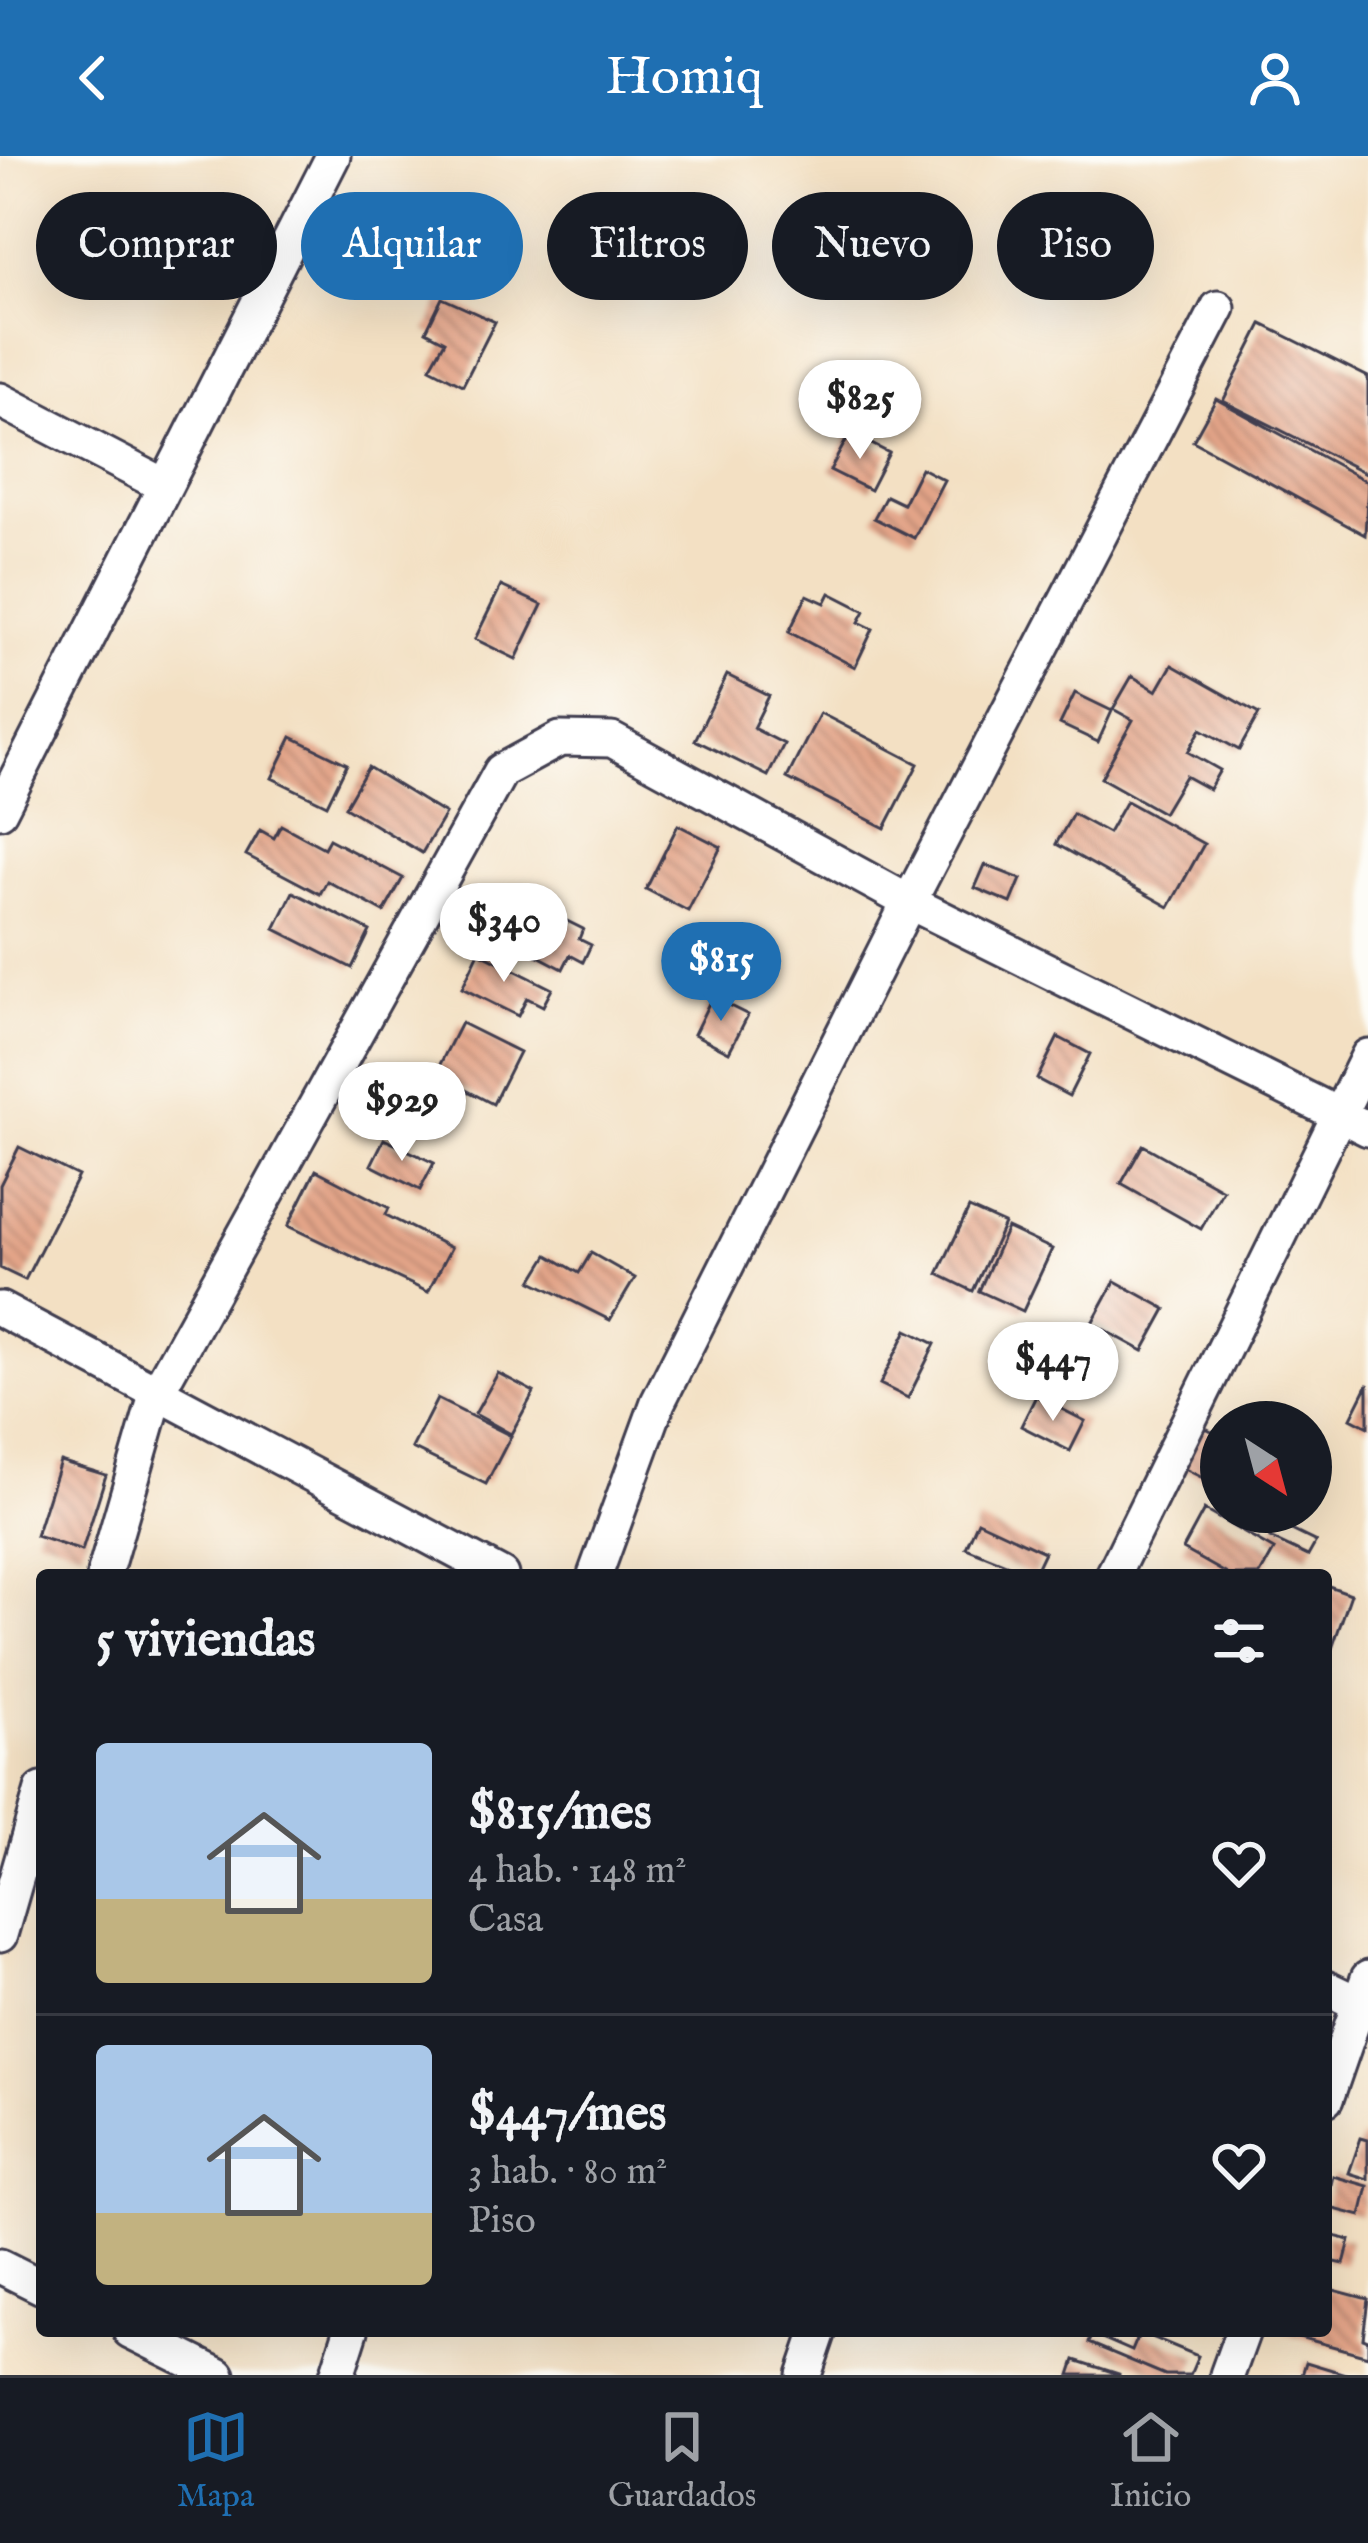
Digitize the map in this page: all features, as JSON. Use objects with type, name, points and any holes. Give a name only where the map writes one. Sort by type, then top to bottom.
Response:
[{"type":"street","points":[[0,811],[332,156]]},
{"type":"street","points":[[597,1569],[658,1402],[909,902],[1218,308]]},
{"type":"street","points":[[0,400],[165,486]]},
{"type":"street","points":[[106,1569],[157,1392],[501,771],[560,739],[612,740],[909,902],[1353,1122]]},
{"type":"street","points":[[1116,1569],[1353,1122],[1368,1056]]},
{"type":"street","points":[[0,1309],[489,1569]]},
{"type":"street","points":[[0,1935],[36,1811]]},
{"type":"street","points":[[1332,1989],[1365,1997],[1332,2083]]},
{"type":"street","points":[[0,2266],[36,2284]]},
{"type":"street","points":[[142,2337],[218,2375]]},
{"type":"street","points":[[337,2375],[349,2337]]},
{"type":"street","points":[[804,2375],[817,2337]]},
{"type":"street","points":[[1227,2375],[1241,2337]]},
{"type":"building","points":[[441,300],[495,322],[463,385],[430,368],[445,341],[426,331]]},
{"type":"building","points":[[1262,324],[1368,377],[1368,474],[1223,401]]},
{"type":"building","points":[[1216,399],[1368,482],[1365,535],[1193,441]]},
{"type":"building","points":[[850,433],[889,453],[870,490],[830,470]]},
{"type":"building","points":[[921,468],[944,480],[914,538],[874,518],[886,496],[903,504]]},
{"type":"building","points":[[501,586],[542,605],[516,659],[475,639]]},
{"type":"building","points":[[830,593],[865,611],[859,622],[873,629],[855,667],[789,632],[807,595],[825,603]]},
{"type":"building","points":[[1172,665],[1259,714],[1239,750],[1201,729],[1188,752],[1220,770],[1209,789],[1185,776],[1163,813],[1101,778],[1133,720],[1113,709],[1132,676],[1157,691]]},
{"type":"building","points":[[727,675],[769,696],[753,728],[784,744],[768,776],[695,740]]},
{"type":"building","points":[[1075,693],[1112,711],[1098,742],[1060,724]]},
{"type":"building","points":[[820,713],[918,764],[885,828],[787,778]]},
{"type":"building","points":[[292,737],[347,764],[327,805],[272,778]]},
{"type":"building","points":[[368,767],[445,814],[422,853],[345,807]]},
{"type":"building","points":[[1126,801],[1204,844],[1169,907],[1056,844],[1073,814],[1108,833]]},
{"type":"building","points":[[281,825],[324,848],[329,839],[403,878],[384,912],[327,881],[320,894],[246,855],[260,830],[274,838]]},
{"type":"building","points":[[678,825],[721,847],[688,911],[646,889]]},
{"type":"building","points":[[985,865],[1021,879],[1011,903],[975,888]]},
{"type":"building","points":[[293,892],[370,931],[352,968],[275,929]]},
{"type":"building","points":[[547,911],[583,929],[579,939],[591,945],[583,962],[570,955],[563,969],[527,950]]},
{"type":"building","points":[[479,952],[552,989],[543,1006],[527,998],[518,1016],[462,988]]},
{"type":"building","points":[[712,997],[748,1015],[729,1052],[694,1034]]},
{"type":"building","points":[[461,1023],[519,1052],[493,1104],[435,1074]]},
{"type":"building","points":[[1058,1037],[1090,1054],[1069,1096],[1037,1079]]},
{"type":"building","points":[[384,1139],[434,1163],[420,1190],[371,1165]]},
{"type":"building","points":[[1143,1145],[1223,1190],[1201,1229],[1121,1184]]},
{"type":"building","points":[[19,1147],[78,1176],[25,1280],[0,1268],[0,1185]]},
{"type":"building","points":[[316,1170],[389,1208],[386,1215],[451,1248],[428,1292],[288,1226]]},
{"type":"building","points":[[969,1208],[1004,1224],[973,1291],[938,1274]]},
{"type":"building","points":[[1007,1228],[1052,1249],[1023,1311],[979,1291]]},
{"type":"building","points":[[591,1253],[635,1278],[610,1320],[532,1281],[548,1255],[579,1273]]},
{"type":"building","points":[[1115,1281],[1166,1309],[1143,1351],[1092,1323]]},
{"type":"building","points":[[907,1330],[935,1344],[908,1398],[880,1384]]},
{"type":"building","points":[[498,1373],[534,1392],[511,1434],[475,1414]]},
{"type":"building","points":[[1368,1384],[1368,1427],[1351,1418]]},
{"type":"building","points":[[1036,1396],[1085,1421],[1070,1451],[1021,1426]]},
{"type":"building","points":[[437,1399],[511,1436],[486,1484],[412,1448]]},
{"type":"building","points":[[1200,1425],[1200,1476],[1179,1466]]},
{"type":"building","points":[[60,1461],[106,1475],[82,1551],[36,1536]]},
{"type":"building","points":[[1200,1517],[1200,1533],[1244,1533],[1274,1550],[1263,1569],[1218,1569],[1183,1549]]},
{"type":"building","points":[[978,1521],[1044,1552],[1036,1569],[1018,1569],[966,1548]]},
{"type":"building","points":[[1272,1533],[1298,1533],[1316,1542],[1308,1556],[1270,1538]]},
{"type":"building","points":[[1332,1587],[1351,1594],[1332,1649]]},
{"type":"building","points":[[1361,2138],[1368,2140],[1368,2179],[1349,2173]]},
{"type":"building","points":[[1333,2176],[1368,2186],[1361,2216],[1332,2209]]},
{"type":"building","points":[[1332,2236],[1350,2240],[1344,2264],[1332,2261]]},
{"type":"building","points":[[1332,2290],[1368,2299],[1363,2338],[1368,2340],[1368,2356],[1299,2337],[1332,2337]]},
{"type":"building","points":[[1092,2337],[1100,2337],[1132,2351],[1138,2337],[1152,2337],[1198,2356],[1190,2375],[1165,2375],[1089,2343]]},
{"type":"building","points":[[1075,2360],[1119,2374],[1119,2375],[1070,2375]]},
{"type":"building","points":[[1306,2362],[1346,2374],[1346,2375],[1302,2375]]}]
